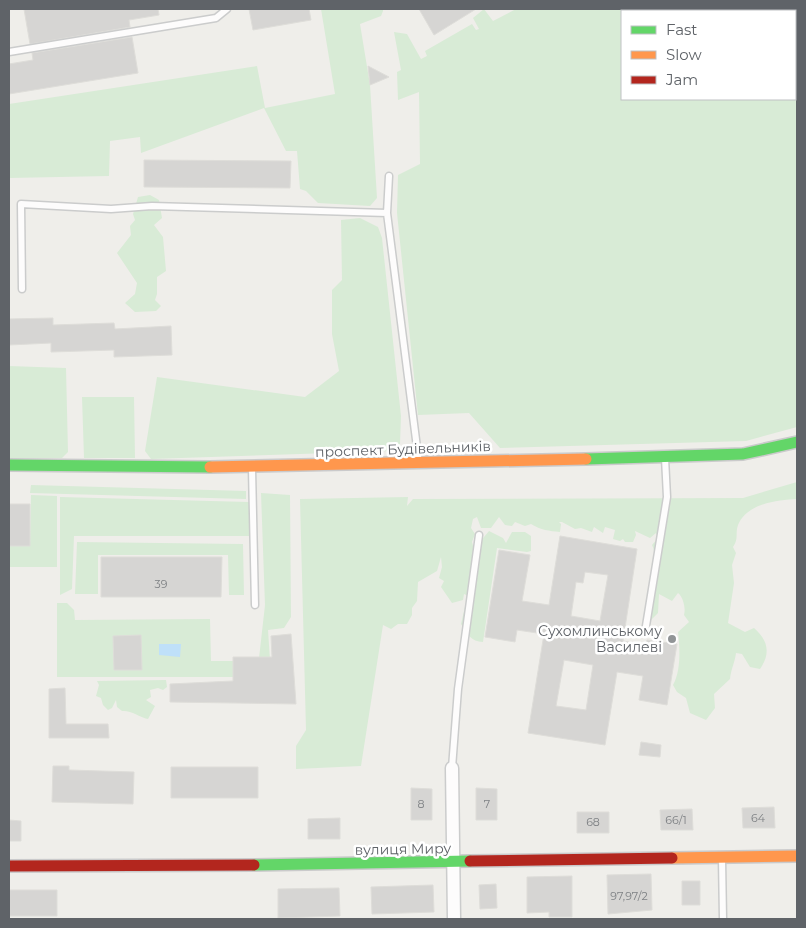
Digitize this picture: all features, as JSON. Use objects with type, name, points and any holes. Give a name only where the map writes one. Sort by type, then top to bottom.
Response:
[{"type":"street","name":"проспект Будівельників","points":[[9,466],[252,468],[419,464],[743,454],[797,442]]},
{"type":"street","points":[[452,768],[454,919]]},
{"type":"street","name":"вулиця Миру","points":[[9,866],[129,867],[453,863],[797,856]]},
{"type":"lane","points":[[9,52],[216,18],[227,9]]},
{"type":"lane","points":[[390,176],[388,213],[419,464]]},
{"type":"lane","points":[[22,289],[21,204],[111,208],[152,206],[388,213]]},
{"type":"lane","points":[[645,632],[667,497],[664,456]]},
{"type":"lane","points":[[252,468],[254,605]]},
{"type":"lane","points":[[452,768],[458,689],[479,534]]},
{"type":"lane","points":[[722,857],[722,919]]},
{"type":"green space","points":[[321,9],[383,9],[381,16],[360,24],[370,85],[377,198],[370,206],[318,203],[306,191],[300,189],[297,151],[286,151],[264,108],[141,153],[140,137],[110,141],[109,176],[9,178],[9,104],[257,66],[265,108],[335,94]]},
{"type":"green space","points":[[484,9],[493,21],[516,9],[795,9],[621,10],[621,100],[796,100],[796,10],[797,12],[797,427],[746,441],[500,448],[469,413],[418,415],[397,213],[398,175],[420,164],[419,92],[398,100],[397,72],[401,70],[394,32],[407,34],[421,59],[427,56],[425,51],[472,24],[476,30],[479,29],[473,18]]},
{"type":"green space","points":[[150,195],[159,200],[162,218],[154,225],[163,237],[166,271],[157,277],[155,300],[161,306],[156,311],[135,312],[125,303],[135,294],[137,283],[117,253],[131,235],[130,226],[135,220],[133,214],[138,197]]},
{"type":"green space","points":[[360,218],[378,227],[382,238],[401,416],[400,444],[392,451],[151,459],[145,451],[157,377],[305,397],[339,371],[332,334],[332,290],[342,280],[341,220]]},
{"type":"green space","points":[[9,366],[66,368],[68,452],[62,458],[9,458]]},
{"type":"green space","points":[[82,397],[134,397],[135,458],[84,458]]},
{"type":"green space","points":[[797,482],[797,499],[781,500],[756,507],[742,518],[738,525],[736,541],[733,547],[736,553],[732,565],[734,583],[728,623],[745,632],[754,628],[765,642],[767,652],[760,669],[750,667],[742,654],[736,653],[730,679],[714,694],[715,708],[706,720],[690,713],[686,698],[677,692],[673,685],[679,666],[678,632],[689,622],[684,615],[681,597],[678,593],[672,601],[659,594],[658,613],[651,620],[644,613],[654,568],[655,559],[652,545],[658,538],[656,533],[650,538],[635,531],[636,535],[633,542],[625,542],[623,539],[620,541],[613,539],[615,530],[605,527],[603,533],[594,527],[592,532],[581,528],[575,529],[559,522],[561,524],[560,532],[545,530],[531,524],[525,526],[515,522],[512,526],[505,525],[499,517],[491,528],[481,528],[477,517],[473,519],[471,528],[475,534],[472,542],[474,549],[489,531],[503,538],[506,543],[512,532],[525,532],[531,536],[531,551],[497,548],[483,642],[472,639],[461,624],[465,607],[475,599],[464,594],[463,600],[452,603],[441,587],[444,581],[439,578],[442,567],[441,557],[437,571],[418,582],[417,601],[412,608],[412,615],[407,624],[398,624],[391,629],[383,625],[361,766],[296,769],[296,746],[306,730],[300,499],[408,497],[407,506],[413,499],[743,498]]},
{"type":"green space","points":[[31,485],[246,491],[246,499],[30,493]]},
{"type":"green space","points":[[261,493],[290,495],[291,617],[284,628],[268,630],[270,660],[258,667],[265,605]]},
{"type":"green space","points":[[31,495],[57,496],[57,567],[9,567],[9,546],[30,546]]},
{"type":"green space","points":[[60,497],[249,502],[249,536],[74,536],[72,589],[60,595]]},
{"type":"green space","points":[[77,542],[243,544],[244,595],[229,595],[228,555],[98,555],[98,594],[75,594]]},
{"type":"green space","points":[[57,603],[67,603],[74,610],[75,620],[210,619],[211,661],[233,661],[233,677],[57,677]]},
{"type":"green space","points":[[166,680],[167,687],[163,690],[158,688],[150,690],[151,697],[146,700],[155,706],[148,719],[122,711],[117,707],[116,700],[112,708],[108,710],[103,705],[101,698],[96,696],[99,685],[97,681]]},
{"type":"water","points":[[159,644],[181,644],[180,657],[159,655]]},
{"type":"building","points":[[24,9],[158,9],[159,15],[129,20],[130,27],[30,44]]},
{"type":"building","points":[[249,9],[309,9],[311,20],[253,30]]},
{"type":"building","points":[[419,9],[476,9],[434,35]]},
{"type":"building","points":[[132,37],[138,73],[9,94],[9,64],[33,60],[32,53]]},
{"type":"building","points":[[368,66],[389,77],[370,85]]},
{"type":"building","points":[[144,160],[291,161],[290,188],[144,187]]},
{"type":"building","points":[[53,318],[53,325],[114,323],[115,329],[171,326],[172,355],[114,357],[114,350],[51,352],[51,343],[9,345],[9,319]]},
{"type":"building","points":[[9,504],[30,504],[30,546],[9,546]]},
{"type":"building","points":[[560,536],[637,549],[623,641],[646,645],[647,640],[677,644],[667,705],[639,700],[643,676],[617,672],[605,745],[528,733],[544,634],[517,630],[515,642],[485,637],[499,550],[530,555],[522,601],[549,605]],"holes":[[[585,572],[608,575],[600,621],[571,616],[576,582],[583,583]],[[564,660],[593,665],[586,710],[556,706]]]},
{"type":"building","points":[[101,557],[222,557],[221,597],[101,597]]},
{"type":"building","points":[[291,634],[296,704],[170,702],[170,684],[233,681],[233,657],[272,657],[271,636]]},
{"type":"building","points":[[141,635],[142,670],[114,670],[113,636]]},
{"type":"building","points":[[65,688],[66,724],[108,724],[109,738],[49,738],[49,689]]},
{"type":"building","points":[[641,742],[661,745],[660,757],[639,755]]},
{"type":"building","points":[[53,766],[69,766],[69,770],[134,772],[133,804],[52,802]]},
{"type":"building","points":[[171,767],[258,767],[258,798],[171,798]]},
{"type":"building","points":[[411,788],[432,789],[432,820],[411,820]]},
{"type":"building","points":[[476,788],[497,789],[497,820],[476,820]]},
{"type":"building","points":[[774,807],[775,828],[743,828],[742,808]]},
{"type":"building","points":[[692,809],[693,830],[661,830],[660,810]]},
{"type":"building","points":[[577,812],[609,812],[609,833],[577,833]]},
{"type":"building","points":[[340,818],[340,839],[308,839],[308,819]]},
{"type":"building","points":[[9,820],[21,821],[21,841],[9,841]]},
{"type":"building","points":[[651,874],[652,910],[608,914],[607,875]]},
{"type":"building","points":[[572,876],[572,917],[549,917],[549,912],[527,913],[527,877]]},
{"type":"building","points":[[682,881],[700,881],[700,905],[682,905]]},
{"type":"building","points":[[496,884],[497,908],[480,909],[479,885]]},
{"type":"building","points":[[433,885],[434,912],[372,914],[371,887]]},
{"type":"building","points":[[339,888],[340,916],[278,918],[278,889]]},
{"type":"building","points":[[9,890],[57,890],[57,916],[9,916]]},
{"type":"traffic: fast","points":[[586,459],[743,454],[797,442]]},
{"type":"traffic: fast","points":[[9,465],[210,467]]},
{"type":"traffic: fast","points":[[254,865],[470,861]]},
{"type":"traffic: slow","points":[[210,467],[586,459]]},
{"type":"traffic: slow","points":[[672,858],[797,856]]},
{"type":"traffic: jam","points":[[470,861],[672,858]]},
{"type":"traffic: jam","points":[[9,866],[254,865]]},
{"type":"place","name":"Сухомлинському Василеві","points":[[672,639]]}]
